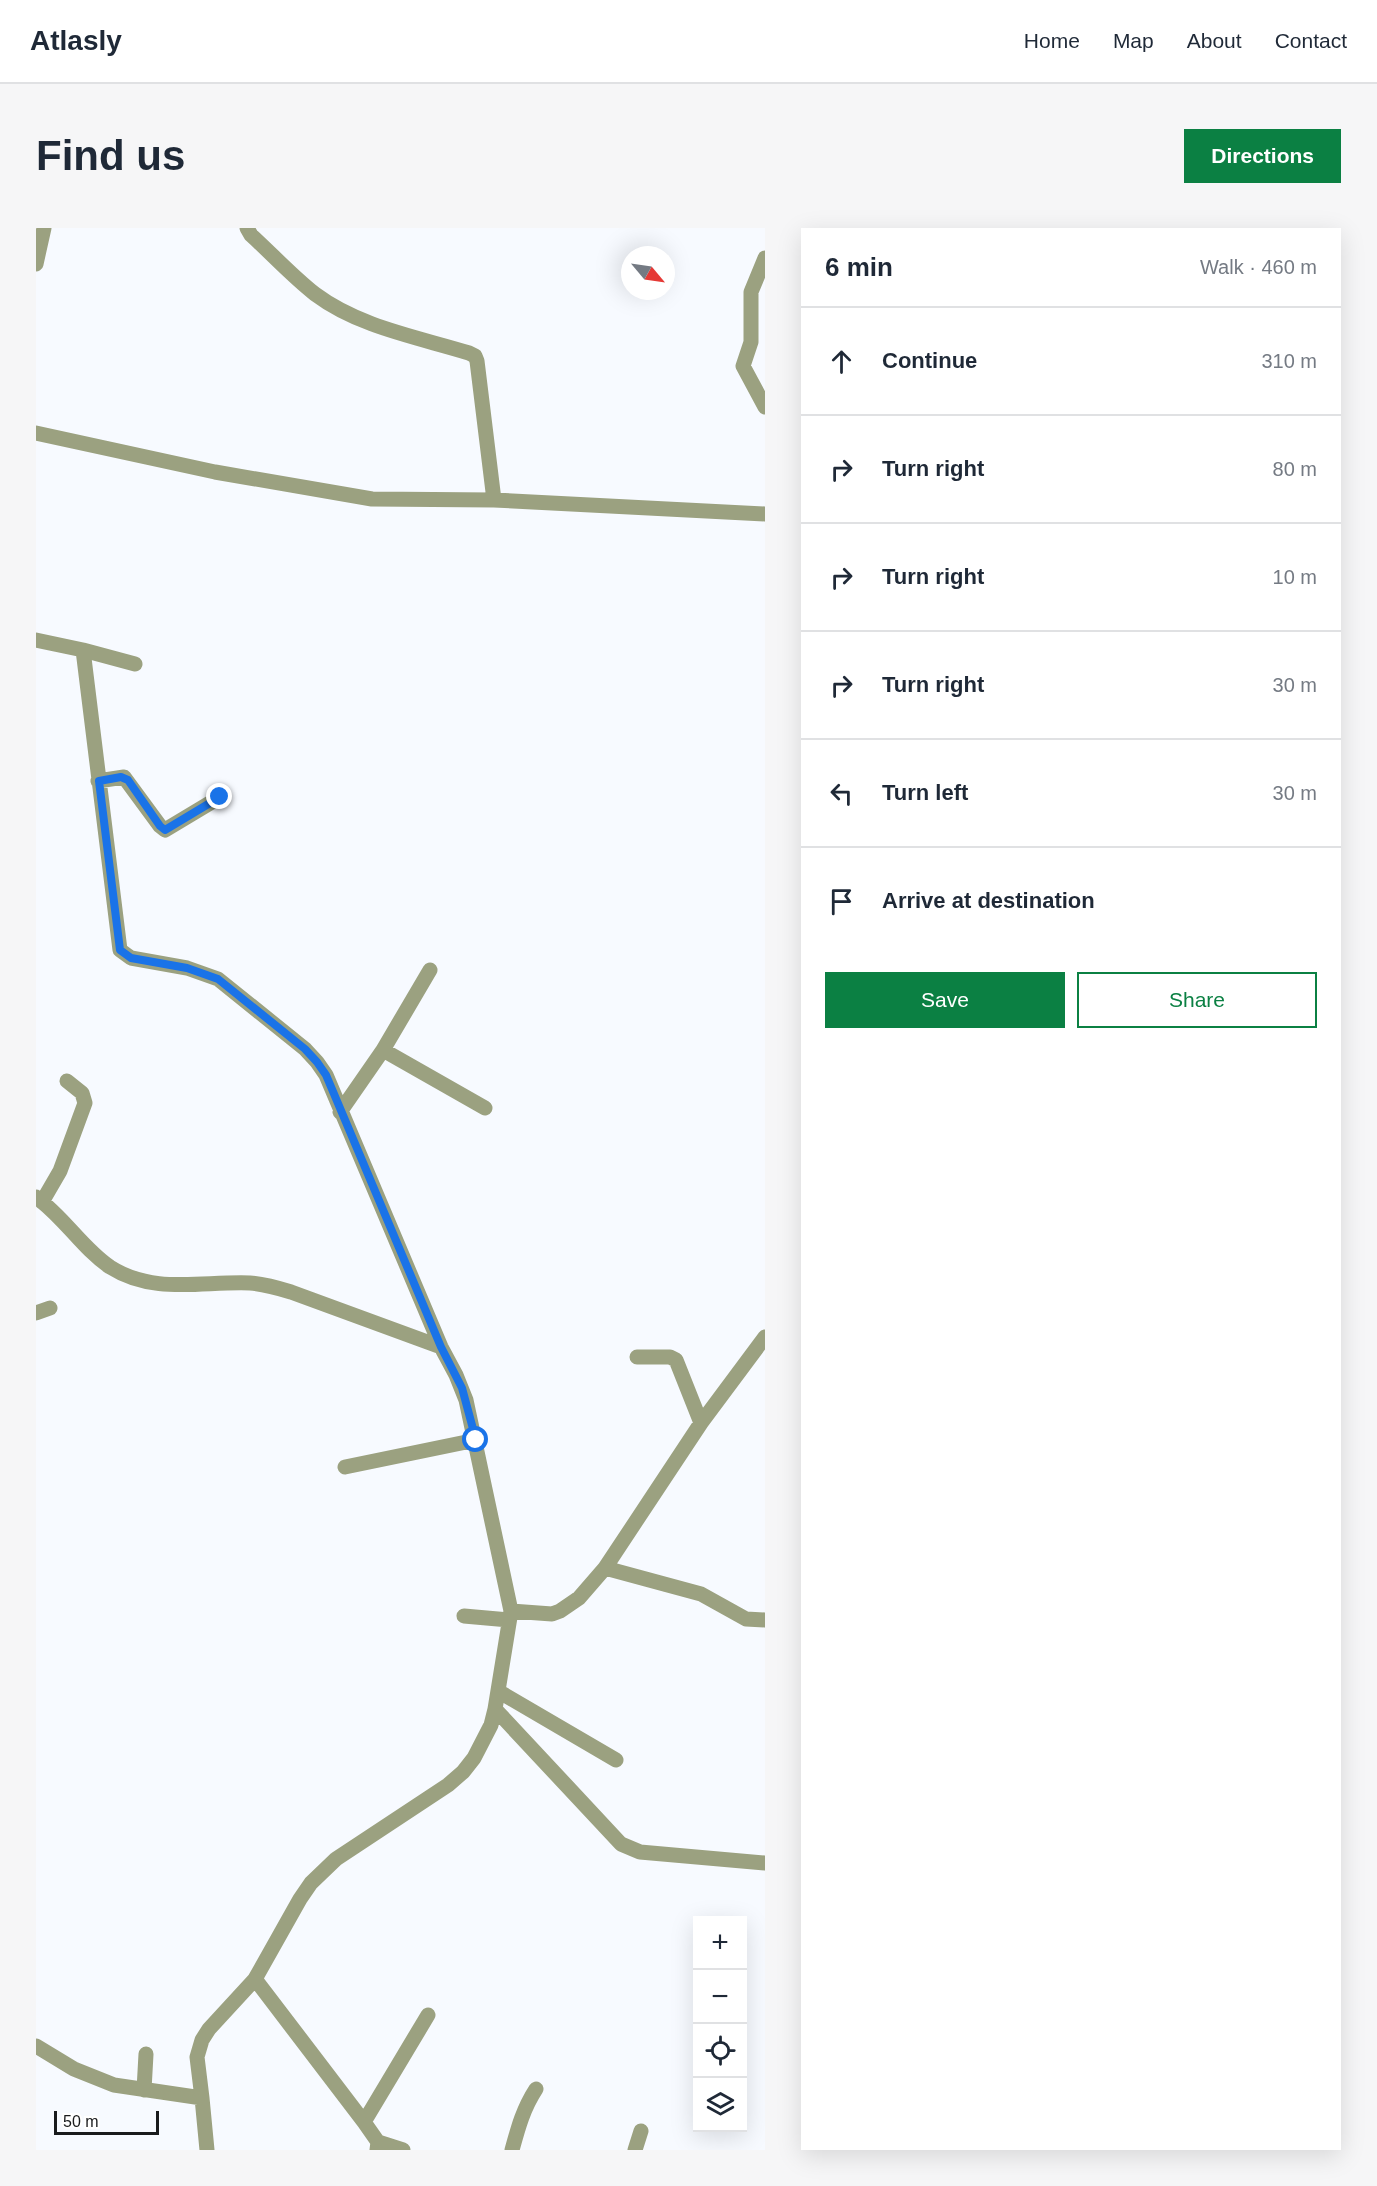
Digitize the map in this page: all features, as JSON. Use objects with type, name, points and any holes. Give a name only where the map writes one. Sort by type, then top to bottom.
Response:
[{"type":"street","points":[[36,264],[44,228]]},
{"type":"street","points":[[247,228],[250,235],[315,294],[340,310],[365,322],[475,356],[494,500]]},
{"type":"street","points":[[765,258],[751,292],[750,342],[743,366],[765,407]]},
{"type":"street","points":[[36,433],[214,472],[372,500],[494,500],[765,514]]},
{"type":"street","points":[[36,640],[135,664]]},
{"type":"street","points":[[83,650],[120,950],[131,958],[187,968],[218,979],[305,1049],[326,1075],[441,1347],[462,1388],[476,1440],[510,1615],[495,1709],[484,1742],[463,1772],[448,1785],[336,1859],[311,1883],[255,1979],[209,2029],[199,2048],[197,2067],[207,2150]]},
{"type":"street","points":[[99,781],[121,777],[128,780],[165,830],[220,797]]},
{"type":"street","points":[[340,1112],[383,1050],[430,970]]},
{"type":"street","points":[[383,1050],[485,1108]]},
{"type":"street","points":[[67,1082],[82,1093],[85,1103],[60,1171],[39,1199],[110,1267],[154,1284],[177,1286],[251,1283],[269,1286],[441,1347]]},
{"type":"street","points":[[464,1616],[542,1614],[560,1611],[579,1598],[605,1568],[701,1423],[765,1337]]},
{"type":"street","points":[[637,1357],[670,1357],[676,1360],[701,1423]]},
{"type":"street","points":[[345,1467],[476,1440]]},
{"type":"street","points":[[605,1568],[701,1594],[747,1619],[765,1620]]},
{"type":"street","points":[[498,1691],[616,1760]]},
{"type":"street","points":[[495,1709],[621,1844],[640,1852],[765,1863]]},
{"type":"street","points":[[255,1979],[364,2122],[378,2146],[403,2150]]},
{"type":"street","points":[[364,2122],[428,2014]]},
{"type":"street","points":[[36,2046],[85,2074],[114,2085],[202,2098]]},
{"type":"street","points":[[144,2090],[146,2054]]},
{"type":"street","points":[[512,2150],[520,2117],[526,2103],[536,2090]]},
{"type":"street","points":[[634,2150],[641,2131]]},
{"type":"route","points":[[220,797],[165,830],[124,777],[99,781],[120,950],[131,958],[187,968],[218,979],[305,1049],[317,1062],[326,1075],[441,1347],[462,1388],[476,1440]]}]
